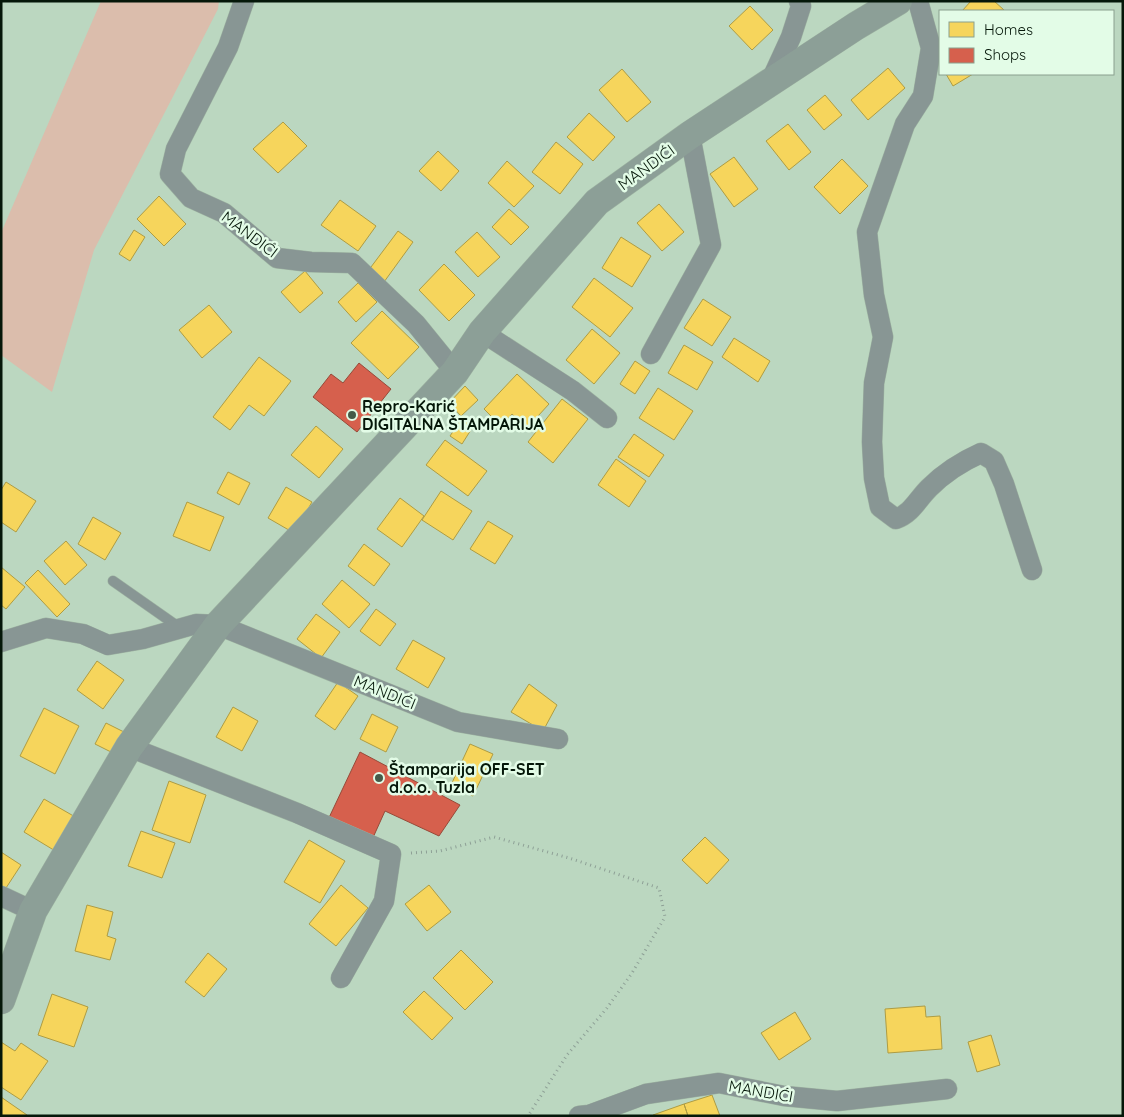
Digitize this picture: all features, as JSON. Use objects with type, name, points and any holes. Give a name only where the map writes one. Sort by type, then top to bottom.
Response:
[{"type":"street","name":"MANDIĆI","points":[[244,1],[228,47],[176,149],[170,174],[191,198],[224,213],[277,258],[311,262],[352,263],[416,324],[455,372]]},
{"type":"street","points":[[768,85],[791,36],[801,6],[800,1]]},
{"type":"street","name":"MANDIĆI","points":[[1,1000],[33,911],[129,747],[218,625],[455,372],[482,332],[597,202],[690,135],[856,26],[898,1]]},
{"type":"street","points":[[918,1],[931,48],[923,96],[905,124],[867,232],[874,295],[883,337],[874,383],[872,442],[874,478],[880,507],[896,519],[908,515],[929,488],[966,460],[981,453],[994,461],[1004,484],[1032,570]]},
{"type":"street","name":"MANDIĆI","points":[[651,354],[711,246],[690,135]]},
{"type":"street","points":[[482,332],[572,390],[606,418]]},
{"type":"street","name":"MANDIĆI","points":[[1,642],[46,628],[82,634],[108,645],[196,624],[218,625],[458,722],[558,739]]},
{"type":"street","points":[[129,747],[306,817],[391,854],[384,901],[341,978]]},
{"type":"street","points":[[1,896],[33,911]]},
{"type":"street","name":"MANDIĆI","points":[[579,1116],[590,1115],[646,1094],[719,1083],[784,1096],[837,1101],[947,1089]]},
{"type":"lane","points":[[113,581],[181,629]]},
{"type":"path","points":[[391,854],[440,851],[494,837],[569,858],[659,888],[665,917],[632,973],[607,1008],[567,1055],[528,1116]]},
{"type":"shaded area","points":[[101,1],[219,1],[218,9],[94,250],[52,392],[1,355],[1,233]]},
{"type":"building: Homes","points":[[971,1],[994,1],[1004,10],[963,10]]},
{"type":"building: Homes","points":[[750,6],[773,30],[752,50],[729,26]]},
{"type":"building: Homes","points":[[888,68],[905,88],[868,120],[851,100]]},
{"type":"building: Homes","points":[[622,69],[651,102],[627,122],[599,90]]},
{"type":"building: Homes","points":[[947,75],[971,75],[953,86]]},
{"type":"building: Homes","points":[[825,95],[842,115],[824,130],[807,110]]},
{"type":"building: Homes","points":[[589,113],[615,137],[593,161],[567,137]]},
{"type":"building: Homes","points":[[283,122],[307,146],[278,173],[253,149]]},
{"type":"building: Homes","points":[[788,124],[811,152],[789,170],[766,141]]},
{"type":"building: Homes","points":[[556,142],[583,164],[560,194],[532,172]]},
{"type":"building: Homes","points":[[438,151],[459,171],[441,191],[419,171]]},
{"type":"building: Homes","points":[[734,157],[758,189],[734,207],[710,174]]},
{"type":"building: Homes","points":[[842,159],[868,186],[840,214],[814,187]]},
{"type":"building: Homes","points":[[507,161],[534,186],[514,207],[488,183]]},
{"type":"building: Homes","points":[[159,196],[186,224],[164,246],[137,219]]},
{"type":"building: Homes","points":[[340,200],[376,226],[358,251],[321,225]]},
{"type":"building: Homes","points":[[659,204],[684,232],[662,251],[637,223]]},
{"type":"building: Homes","points":[[509,209],[529,227],[511,245],[492,227]]},
{"type":"building: Homes","points":[[134,230],[145,237],[130,261],[119,254]]},
{"type":"building: Homes","points":[[398,231],[413,242],[384,282],[368,271]]},
{"type":"building: Homes","points":[[477,232],[500,257],[478,277],[455,252]]},
{"type":"building: Homes","points":[[621,237],[651,256],[632,287],[602,268]]},
{"type":"building: Homes","points":[[444,264],[475,295],[449,321],[419,290]]},
{"type":"building: Homes","points":[[305,271],[323,293],[300,313],[281,292]]},
{"type":"building: Homes","points":[[594,278],[633,308],[610,337],[572,307]]},
{"type":"building: Homes","points":[[358,283],[377,302],[356,322],[338,302]]},
{"type":"building: Homes","points":[[703,299],[731,317],[712,346],[684,328]]},
{"type":"building: Homes","points":[[209,305],[232,332],[202,358],[179,330]]},
{"type":"building: Homes","points":[[382,311],[419,347],[388,379],[351,343]]},
{"type":"building: Homes","points":[[592,329],[620,353],[594,384],[566,360]]},
{"type":"building: Homes","points":[[734,338],[770,361],[758,382],[722,357]]},
{"type":"building: Homes","points":[[684,345],[713,362],[697,390],[668,373]]},
{"type":"building: Homes","points":[[259,357],[291,381],[264,416],[249,405],[230,430],[213,417]]},
{"type":"building: Homes","points":[[635,361],[650,371],[635,394],[620,384]]},
{"type":"building: Homes","points":[[517,374],[549,404],[527,428],[512,414],[501,426],[484,409]]},
{"type":"building: Homes","points":[[465,386],[478,400],[461,416],[449,403]]},
{"type":"building: Homes","points":[[658,388],[693,411],[674,440],[639,418]]},
{"type":"building: Homes","points":[[562,399],[588,419],[553,463],[528,442]]},
{"type":"building: Homes","points":[[462,418],[474,425],[462,444],[450,436]]},
{"type":"building: Homes","points":[[316,426],[343,449],[319,478],[291,455]]},
{"type":"building: Homes","points":[[634,434],[664,455],[649,477],[618,457]]},
{"type":"building: Homes","points":[[445,440],[487,471],[468,496],[426,465]]},
{"type":"building: Homes","points":[[616,459],[646,481],[629,507],[598,485]]},
{"type":"building: Homes","points":[[228,472],[250,483],[239,505],[217,493]]},
{"type":"building: Homes","points":[[6,482],[36,501],[16,532],[1,522],[1,490]]},
{"type":"building: Homes","points":[[286,487],[312,502],[294,533],[268,518]]},
{"type":"building: Homes","points":[[441,491],[472,511],[453,540],[422,520]]},
{"type":"building: Homes","points":[[400,498],[424,516],[402,547],[377,529]]},
{"type":"building: Homes","points":[[187,502],[224,517],[210,551],[173,536]]},
{"type":"building: Homes","points":[[93,517],[121,533],[105,560],[78,544]]},
{"type":"building: Homes","points":[[488,521],[513,536],[495,564],[470,549]]},
{"type":"building: Homes","points":[[66,541],[87,565],[65,585],[44,561]]},
{"type":"building: Homes","points":[[364,544],[390,564],[374,586],[348,566]]},
{"type":"building: Homes","points":[[1,567],[25,587],[6,609],[1,605]]},
{"type":"building: Homes","points":[[38,570],[70,604],[57,617],[25,583]]},
{"type":"building: Homes","points":[[342,580],[370,604],[349,628],[322,604]]},
{"type":"building: Homes","points":[[376,609],[396,624],[380,646],[360,631]]},
{"type":"building: Homes","points":[[316,614],[340,632],[321,658],[297,639]]},
{"type":"building: Homes","points":[[413,640],[445,658],[428,688],[396,669]]},
{"type":"building: Homes","points":[[97,661],[124,680],[103,709],[77,690]]},
{"type":"building: Homes","points":[[338,682],[358,696],[335,730],[315,716]]},
{"type":"building: Homes","points":[[529,684],[557,705],[543,731],[511,712]]},
{"type":"building: Homes","points":[[233,707],[258,721],[242,751],[216,737]]},
{"type":"building: Homes","points":[[44,708],[79,726],[55,774],[20,756]]},
{"type":"building: Homes","points":[[372,714],[398,727],[386,752],[360,739]]},
{"type":"building: Homes","points":[[106,723],[128,734],[117,755],[95,744]]},
{"type":"building: Homes","points":[[470,744],[493,754],[473,796],[451,785]]},
{"type":"building: Homes","points":[[169,781],[206,795],[190,843],[152,830]]},
{"type":"building: Homes","points":[[44,799],[77,818],[57,852],[24,832]]},
{"type":"building: Homes","points":[[141,831],[175,843],[162,878],[128,866]]},
{"type":"building: Homes","points":[[705,837],[729,860],[707,884],[682,860]]},
{"type":"building: Homes","points":[[309,840],[345,861],[320,903],[284,882]]},
{"type":"building: Homes","points":[[1,852],[21,865],[4,891],[1,889]]},
{"type":"building: Homes","points":[[341,885],[368,908],[336,946],[309,924]]},
{"type":"building: Homes","points":[[429,885],[451,912],[427,931],[405,904]]},
{"type":"building: Homes","points":[[87,905],[113,912],[107,936],[116,939],[110,960],[75,951]]},
{"type":"building: Homes","points":[[461,950],[493,982],[465,1010],[433,978]]},
{"type":"building: Homes","points":[[208,953],[227,969],[204,997],[185,982]]},
{"type":"building: Homes","points":[[424,991],[453,1018],[432,1040],[403,1012]]},
{"type":"building: Homes","points":[[52,994],[88,1007],[74,1047],[38,1035]]},
{"type":"building: Homes","points":[[925,1006],[926,1017],[940,1016],[942,1049],[888,1053],[885,1009]]},
{"type":"building: Homes","points":[[795,1012],[811,1039],[779,1060],[761,1033]]},
{"type":"building: Homes","points":[[991,1035],[1000,1065],[977,1072],[968,1042]]},
{"type":"building: Homes","points":[[1,1042],[15,1051],[21,1043],[48,1061],[21,1100],[1,1087]]},
{"type":"building: Homes","points":[[712,1095],[720,1116],[688,1116],[684,1104]]},
{"type":"building: Homes","points":[[1,1097],[27,1115],[1,1116]]},
{"type":"building: Homes","points":[[684,1104],[688,1116],[653,1115]]},
{"type":"building: Shops","name":"Repro-Karić DIGITALNA ŠTAMPARIJA","points":[[359,363],[391,389],[357,432],[313,397],[331,374],[343,383]]},
{"type":"building: Shops","name":"Štamparija OFF-SET d.o.o. Tuzla","points":[[360,752],[460,805],[439,836],[385,811],[371,842],[326,824]]},
{"type":"place","name":"Repro-Karić DIGITALNA ŠTAMPARIJA","points":[[352,415]]},
{"type":"place","name":"Štamparija OFF-SET d.o.o. Tuzla","points":[[379,778]]}]
